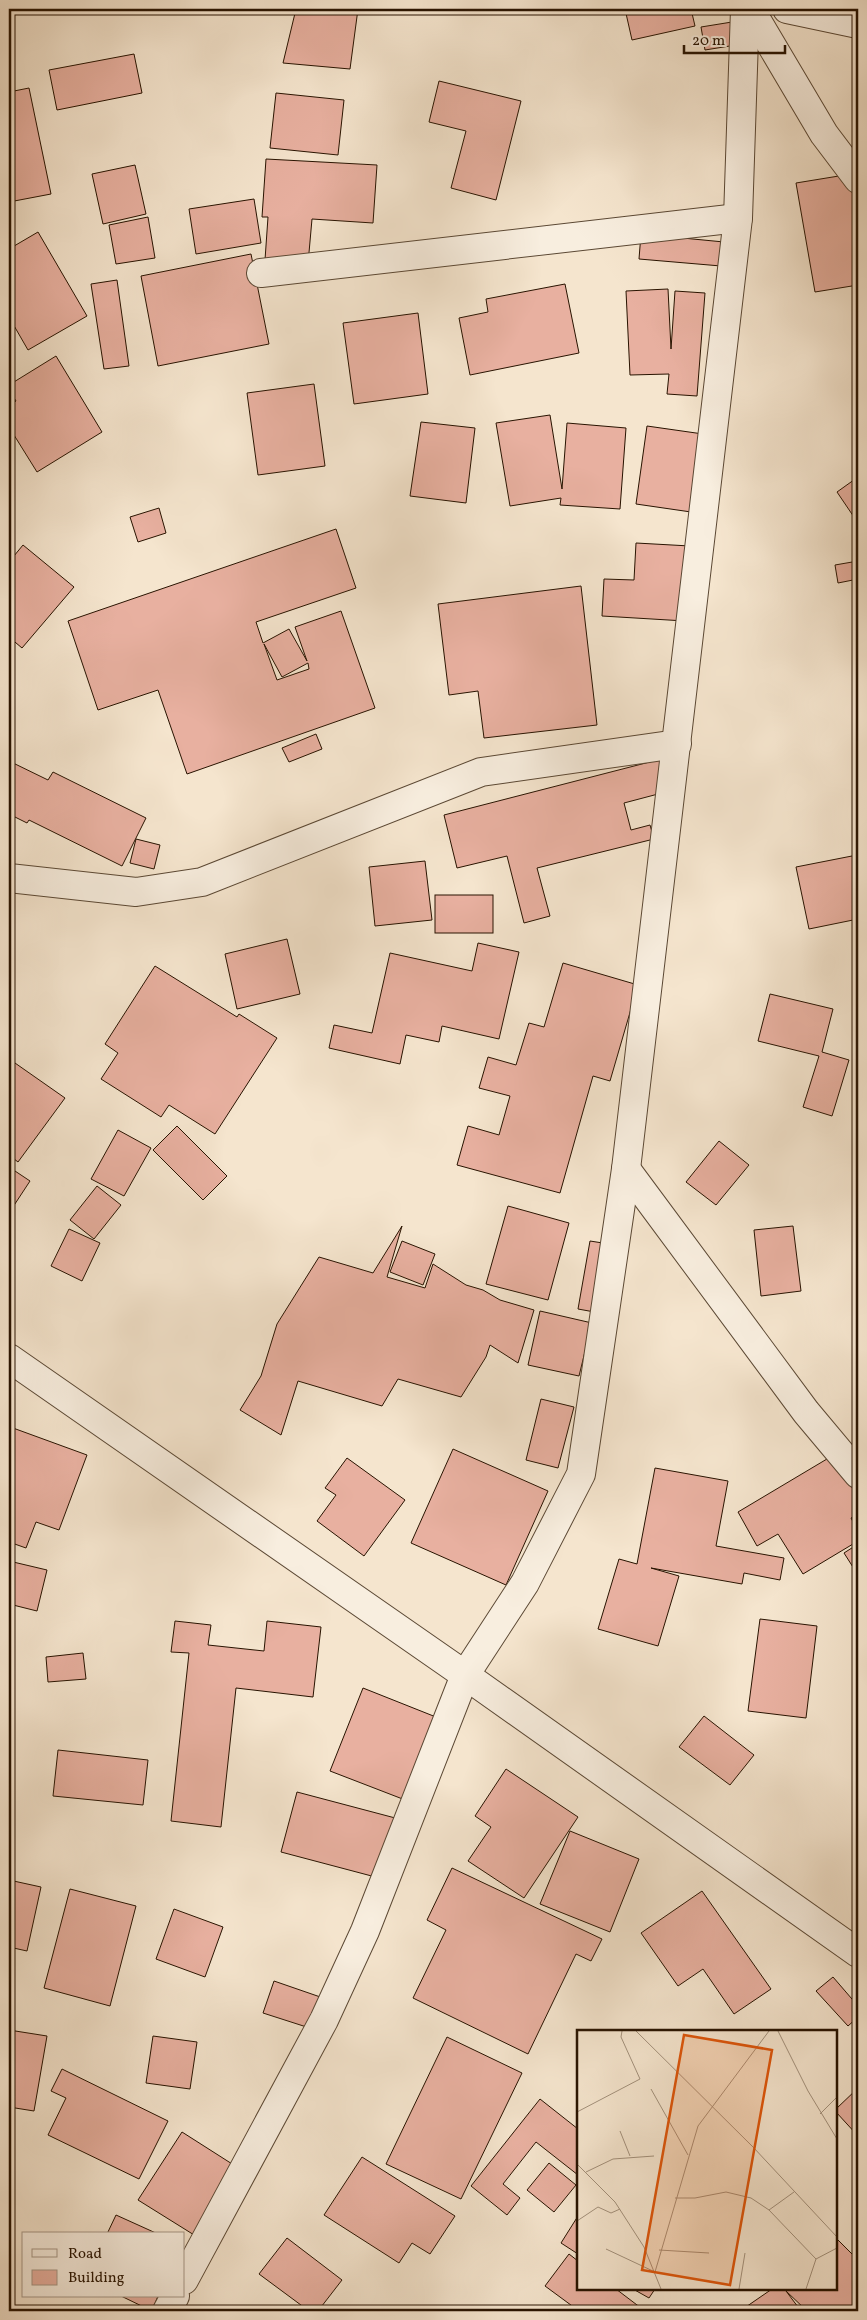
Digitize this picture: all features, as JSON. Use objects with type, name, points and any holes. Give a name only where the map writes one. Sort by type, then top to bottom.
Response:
[{"type":"street","points":[[185,2278],[324,2020],[365,1931],[465,1675],[525,1584],[580,1474],[626,1170],[738,218],[745,9]]},
{"type":"street","points":[[750,9],[824,134],[858,179]]},
{"type":"street","points":[[787,9],[858,24]]},
{"type":"street","points":[[261,273],[738,218]]},
{"type":"street","points":[[9,878],[136,892],[202,882],[481,772],[677,744]]},
{"type":"street","points":[[626,1170],[806,1412],[858,1474]]},
{"type":"street","points":[[9,1358],[465,1675],[858,1952]]},
{"type":"street","points":[[167,2311],[174,2298]]},
{"type":"building","points":[[296,9],[358,9],[350,69],[283,63]]},
{"type":"building","points":[[625,9],[691,9],[695,26],[632,40]]},
{"type":"building","points":[[732,22],[736,45],[705,50],[701,27]]},
{"type":"building","points":[[134,54],[142,93],[57,110],[49,70]]},
{"type":"building","points":[[439,81],[521,101],[496,200],[451,188],[466,131],[429,122]]},
{"type":"building","points":[[29,88],[51,194],[9,202],[9,92]]},
{"type":"building","points":[[276,93],[344,100],[338,155],[270,148]]},
{"type":"building","points":[[266,159],[377,165],[373,223],[312,219],[308,264],[265,260],[268,217],[262,217]]},
{"type":"building","points":[[135,165],[146,214],[103,224],[92,174]]},
{"type":"building","points":[[851,174],[858,215],[858,285],[815,292],[796,183]]},
{"type":"building","points":[[254,199],[261,243],[196,254],[189,209]]},
{"type":"building","points":[[148,217],[155,258],[116,264],[109,225]]},
{"type":"building","points":[[38,232],[87,316],[28,350],[9,317],[9,249]]},
{"type":"building","points":[[641,234],[724,242],[721,266],[639,259]]},
{"type":"building","points":[[251,254],[269,344],[158,366],[141,276]]},
{"type":"building","points":[[117,280],[129,366],[104,369],[91,284]]},
{"type":"building","points":[[565,284],[579,353],[470,375],[459,318],[488,312],[486,299]]},
{"type":"building","points":[[668,289],[671,349],[675,291],[705,293],[697,396],[667,394],[669,374],[630,375],[626,291]]},
{"type":"building","points":[[418,313],[428,394],[354,404],[343,323]]},
{"type":"building","points":[[56,356],[102,432],[37,472],[9,427],[9,406],[16,401],[9,390],[9,385]]},
{"type":"building","points":[[314,384],[325,466],[258,475],[247,393]]},
{"type":"building","points":[[550,415],[562,489],[567,423],[626,428],[620,509],[560,505],[561,498],[510,506],[496,423]]},
{"type":"building","points":[[421,422],[475,428],[466,503],[410,496]]},
{"type":"building","points":[[647,426],[710,435],[698,513],[636,504]]},
{"type":"building","points":[[858,477],[858,523],[837,492]]},
{"type":"building","points":[[159,508],[166,533],[138,542],[130,517]]},
{"type":"building","points":[[336,529],[356,588],[256,622],[263,643],[289,629],[307,661],[295,627],[341,611],[375,708],[187,774],[158,690],[98,710],[68,621]],"holes":[[[264,644],[282,677],[308,663],[309,669],[277,680]]]},
{"type":"building","points":[[636,543],[690,546],[685,621],[602,616],[604,579],[634,580]]},
{"type":"building","points":[[23,545],[74,587],[22,648],[9,637],[9,562]]},
{"type":"building","points":[[858,561],[858,579],[838,583],[835,565]]},
{"type":"building","points":[[581,586],[597,725],[484,738],[478,691],[449,695],[438,604]]},
{"type":"building","points":[[316,734],[322,749],[289,762],[282,748]]},
{"type":"building","points":[[669,757],[677,789],[624,803],[631,830],[650,825],[654,839],[537,868],[550,916],[524,923],[507,856],[457,868],[444,815]]},
{"type":"building","points":[[9,761],[48,780],[53,772],[146,818],[122,866],[29,820],[27,823],[9,814]]},
{"type":"building","points":[[136,839],[160,845],[154,869],[130,863]]},
{"type":"building","points":[[857,855],[858,919],[809,929],[796,867]]},
{"type":"building","points":[[425,861],[432,920],[375,926],[369,867]]},
{"type":"building","points":[[435,895],[493,895],[493,933],[435,933]]},
{"type":"building","points":[[287,939],[300,994],[237,1009],[225,954]]},
{"type":"building","points":[[478,943],[519,952],[499,1039],[442,1026],[439,1042],[406,1035],[400,1064],[329,1048],[334,1025],[372,1033],[390,953],[472,971]]},
{"type":"building","points":[[563,963],[638,985],[610,1081],[593,1076],[560,1193],[457,1165],[468,1126],[499,1135],[510,1096],[479,1088],[488,1057],[516,1065],[529,1023],[544,1027]]},
{"type":"building","points":[[155,966],[237,1017],[239,1014],[277,1038],[215,1134],[169,1105],[161,1117],[101,1079],[118,1053],[105,1044]]},
{"type":"building","points":[[770,994],[833,1009],[822,1052],[849,1060],[832,1116],[803,1107],[819,1056],[758,1041]]},
{"type":"building","points":[[15,1063],[65,1098],[18,1162],[9,1155],[9,1071]]},
{"type":"building","points":[[177,1126],[227,1176],[203,1200],[153,1150]]},
{"type":"building","points":[[118,1130],[151,1148],[124,1196],[91,1179]]},
{"type":"building","points":[[719,1141],[749,1165],[716,1205],[686,1182]]},
{"type":"building","points":[[9,1167],[30,1181],[9,1213]]},
{"type":"building","points":[[97,1186],[121,1205],[94,1239],[70,1220]]},
{"type":"building","points":[[508,1206],[569,1223],[548,1300],[486,1284]]},
{"type":"building","points":[[402,1226],[387,1277],[425,1288],[433,1264],[466,1285],[483,1290],[500,1300],[534,1310],[518,1363],[490,1345],[486,1357],[461,1397],[398,1379],[382,1406],[298,1381],[281,1435],[240,1410],[261,1376],[277,1324],[319,1257],[373,1273]]},
{"type":"building","points":[[793,1226],[801,1291],[761,1296],[754,1230]]},
{"type":"building","points":[[69,1229],[100,1243],[82,1281],[51,1266]]},
{"type":"building","points":[[402,1241],[435,1254],[423,1285],[390,1272]]},
{"type":"building","points":[[590,1241],[622,1246],[611,1315],[578,1309]]},
{"type":"building","points":[[540,1311],[592,1323],[579,1376],[528,1365]]},
{"type":"building","points":[[541,1399],[574,1407],[558,1468],[526,1460]]},
{"type":"building","points":[[13,1428],[87,1455],[59,1530],[36,1522],[26,1548],[9,1542],[9,1439]]},
{"type":"building","points":[[453,1449],[548,1491],[506,1585],[411,1543]]},
{"type":"building","points":[[837,1453],[858,1489],[858,1514],[851,1518],[858,1531],[858,1541],[803,1574],[778,1534],[757,1546],[738,1512]]},
{"type":"building","points":[[347,1458],[405,1500],[364,1556],[317,1521],[336,1495],[325,1488]]},
{"type":"building","points":[[655,1468],[728,1481],[716,1546],[784,1558],[780,1580],[744,1573],[742,1584],[651,1568],[679,1576],[658,1646],[598,1629],[619,1559],[637,1564]]},
{"type":"building","points":[[858,1544],[858,1575],[844,1553]]},
{"type":"building","points":[[9,1561],[47,1570],[37,1611],[9,1604]]},
{"type":"building","points":[[760,1619],[817,1626],[806,1718],[748,1711]]},
{"type":"building","points":[[175,1621],[211,1625],[208,1645],[264,1651],[267,1621],[321,1627],[313,1697],[236,1688],[221,1827],[171,1821],[189,1653],[171,1652]]},
{"type":"building","points":[[83,1653],[86,1679],[48,1682],[46,1657]]},
{"type":"building","points":[[363,1688],[446,1721],[413,1803],[330,1771]]},
{"type":"building","points":[[704,1716],[754,1755],[730,1785],[679,1747]]},
{"type":"building","points":[[58,1750],[148,1760],[143,1805],[53,1796]]},
{"type":"building","points":[[506,1769],[578,1817],[524,1898],[468,1861],[491,1827],[475,1816]]},
{"type":"building","points":[[297,1792],[399,1819],[383,1879],[281,1852]]},
{"type":"building","points":[[570,1831],[639,1859],[610,1932],[540,1904]]},
{"type":"building","points":[[452,1868],[602,1939],[591,1961],[576,1954],[528,2054],[413,1998],[446,1930],[427,1920]]},
{"type":"building","points":[[9,1880],[41,1887],[27,1951],[9,1947]]},
{"type":"building","points":[[70,1889],[136,1906],[110,2006],[44,1988]]},
{"type":"building","points":[[702,1891],[771,1989],[734,2014],[703,1969],[678,1986],[641,1933]]},
{"type":"building","points":[[174,1909],[223,1927],[205,1977],[156,1959]]},
{"type":"building","points":[[833,1977],[858,2006],[858,2017],[848,2026],[816,1991]]},
{"type":"building","points":[[274,1981],[329,2000],[319,2031],[263,2013]]},
{"type":"building","points":[[9,2030],[47,2036],[34,2111],[9,2107]]},
{"type":"building","points":[[153,2036],[197,2042],[190,2089],[146,2083]]},
{"type":"building","points":[[447,2037],[522,2073],[461,2199],[386,2164]]},
{"type":"building","points":[[62,2069],[168,2121],[139,2179],[48,2135],[66,2098],[51,2091]]},
{"type":"building","points":[[858,2088],[858,2136],[837,2113],[837,2108]]},
{"type":"building","points":[[540,2099],[577,2128],[577,2174],[536,2142],[503,2184],[520,2198],[507,2215],[471,2186]]},
{"type":"building","points":[[182,2132],[251,2176],[207,2243],[138,2200]]},
{"type":"building","points":[[362,2157],[455,2216],[430,2254],[412,2243],[399,2263],[324,2215]]},
{"type":"building","points":[[549,2163],[576,2185],[554,2212],[527,2190]]},
{"type":"building","points":[[116,2215],[154,2232],[108,2232]]},
{"type":"building","points":[[577,2218],[577,2253],[561,2243]]},
{"type":"building","points":[[287,2238],[342,2280],[318,2311],[309,2311],[259,2274]]},
{"type":"building","points":[[837,2239],[858,2260],[858,2311],[807,2311],[786,2291],[801,2311],[740,2311],[771,2290],[837,2290]]},
{"type":"building","points":[[569,2254],[577,2260],[577,2290],[617,2290],[641,2308],[638,2311],[579,2311],[545,2286]]},
{"type":"building","points":[[635,2290],[654,2290],[649,2298]]},
{"type":"building","points":[[125,2298],[157,2298],[152,2311]]}]
